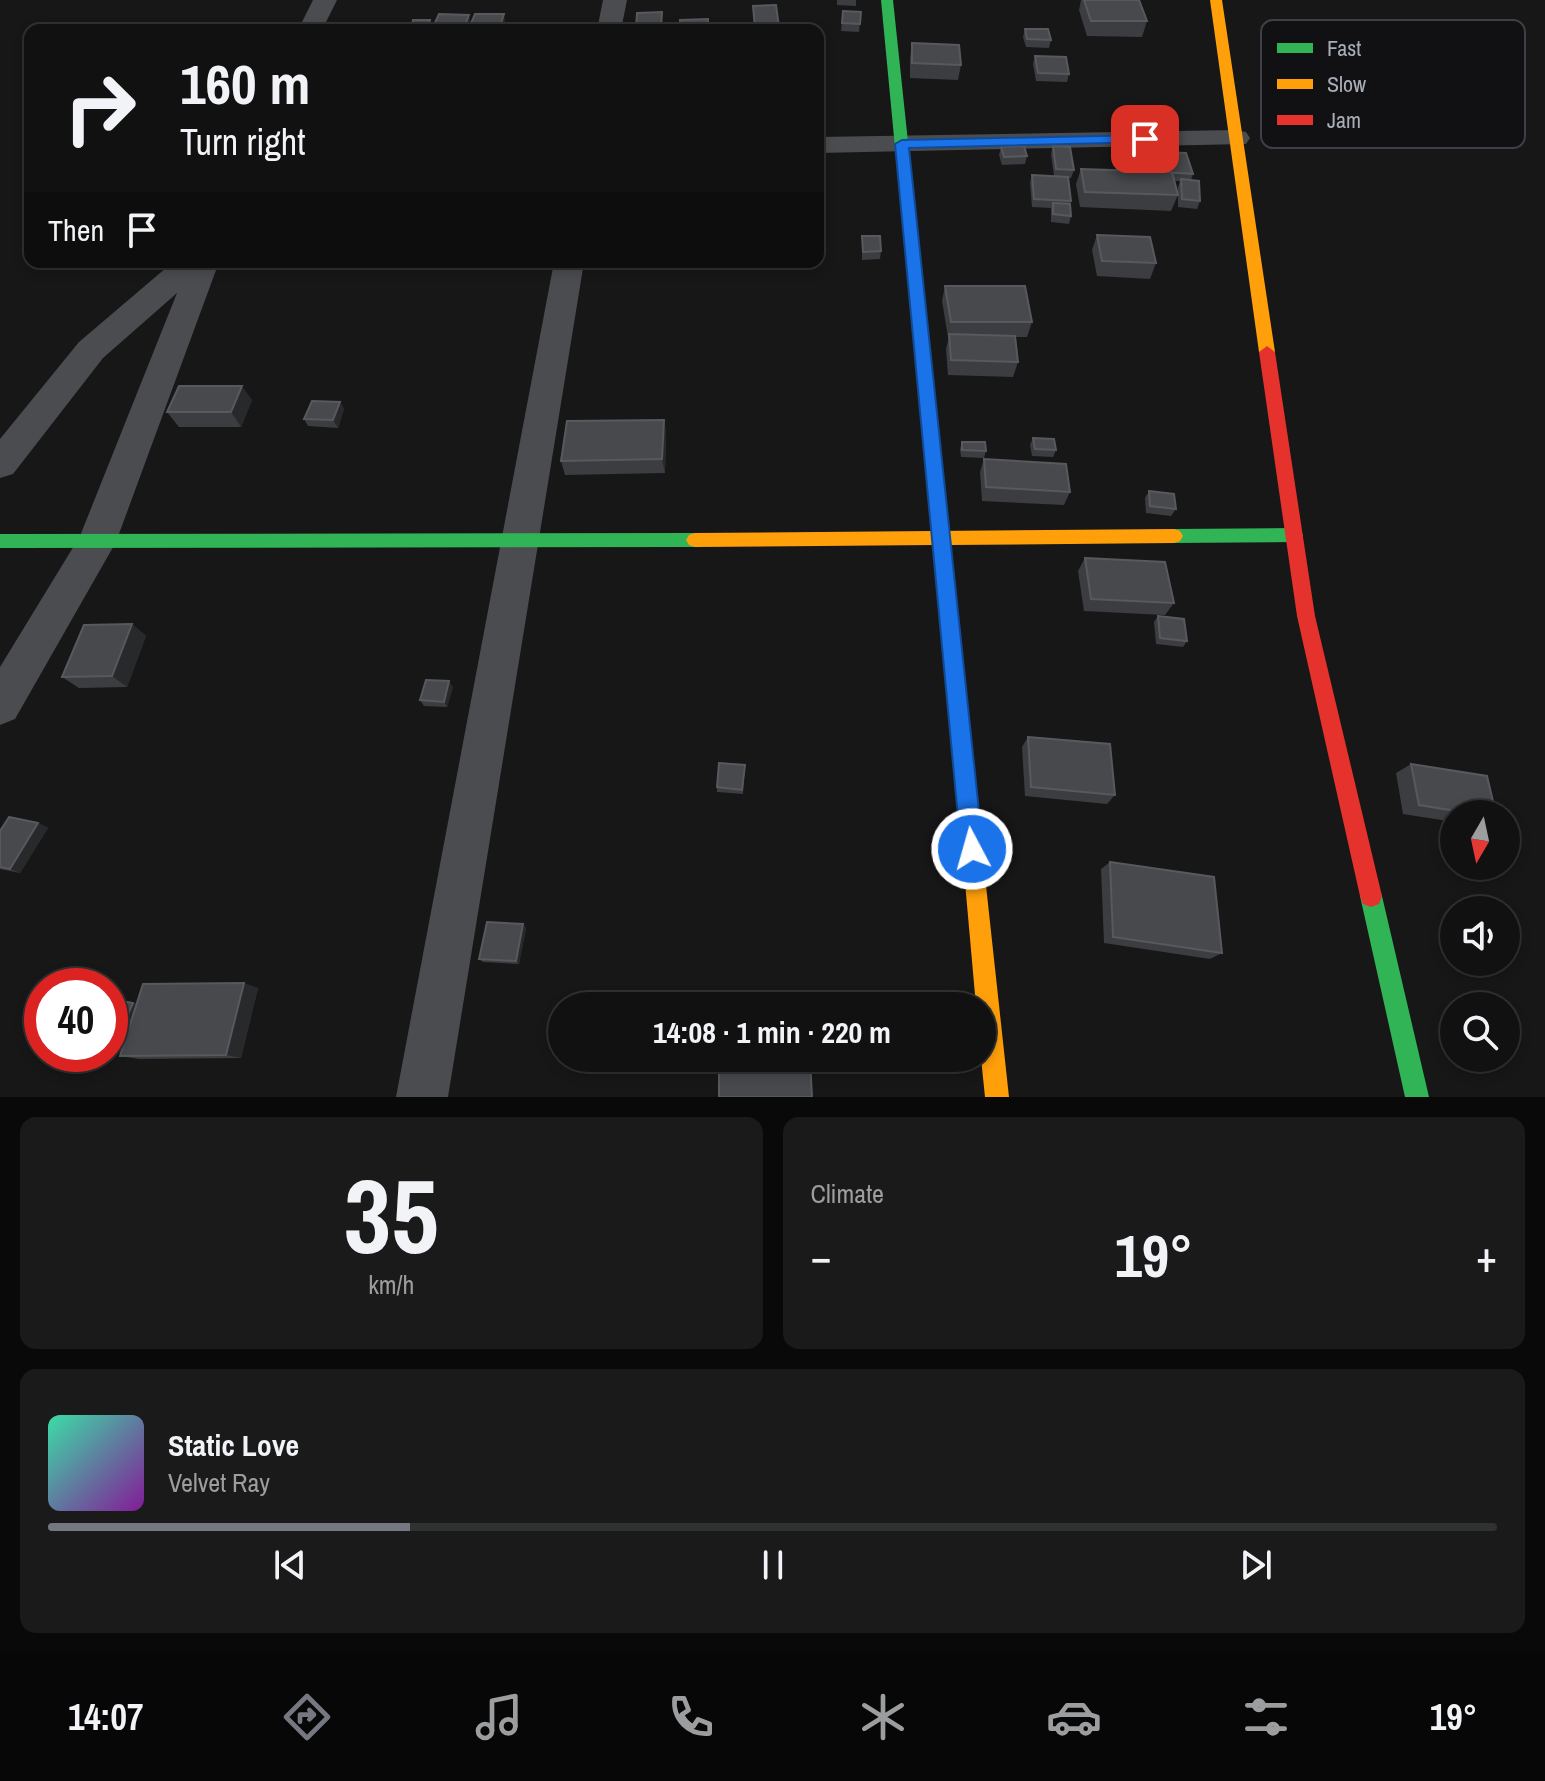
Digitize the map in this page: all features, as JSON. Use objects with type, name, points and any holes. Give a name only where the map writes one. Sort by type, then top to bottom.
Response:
[{"type":"street","points":[[313,24],[325,0]]},
{"type":"street","points":[[610,24],[615,0]]},
{"type":"street","points":[[887,0],[997,1097]]},
{"type":"street","points":[[1216,0],[1306,616],[1417,1097]]},
{"type":"street","points":[[824,145],[1236,138]]},
{"type":"street","points":[[0,464],[91,350],[185,268]]},
{"type":"street","points":[[0,705],[97,542],[202,268]]},
{"type":"street","points":[[422,1097],[568,268]]},
{"type":"street","points":[[0,541],[520,542],[1294,535]]},
{"type":"building","points":[[1084,0],[1139,0],[1147,21],[1091,21]]},
{"type":"building","points":[[776,5],[779,24],[755,24],[753,6]]},
{"type":"building","points":[[843,11],[861,12],[860,24],[842,23]]},
{"type":"building","points":[[662,12],[661,24],[636,24],[637,13]]},
{"type":"building","points":[[439,14],[469,15],[465,24],[434,24]]},
{"type":"building","points":[[475,14],[504,14],[501,24],[471,24]]},
{"type":"building","points":[[708,19],[708,24],[680,24],[680,20]]},
{"type":"building","points":[[413,20],[430,20],[429,24],[412,24]]},
{"type":"building","points":[[1025,29],[1048,29],[1051,40],[1027,39]]},
{"type":"building","points":[[912,43],[959,45],[961,65],[912,63]]},
{"type":"building","points":[[1035,56],[1066,57],[1069,74],[1038,73]]},
{"type":"building","points":[[1024,146],[1027,156],[1004,157],[1001,147]]},
{"type":"building","points":[[1053,146],[1070,147],[1074,170],[1056,169]]},
{"type":"building","points":[[1159,152],[1186,153],[1193,174],[1165,172]]},
{"type":"building","points":[[1081,169],[1172,172],[1178,195],[1085,192]]},
{"type":"building","points":[[1032,175],[1068,177],[1071,201],[1034,199]]},
{"type":"building","points":[[1181,179],[1199,181],[1200,201],[1182,199]]},
{"type":"building","points":[[1053,203],[1070,204],[1071,216],[1053,214]]},
{"type":"building","points":[[1097,235],[1150,237],[1156,263],[1102,261]]},
{"type":"building","points":[[862,236],[880,236],[881,251],[863,252]]},
{"type":"building","points":[[945,286],[1025,286],[1032,322],[951,322]]},
{"type":"building","points":[[949,334],[1015,336],[1018,362],[951,360]]},
{"type":"building","points":[[179,386],[242,386],[231,412],[167,412]]},
{"type":"building","points":[[312,401],[340,402],[333,420],[304,419]]},
{"type":"building","points":[[664,420],[662,459],[561,461],[567,421]]},
{"type":"building","points":[[1033,438],[1054,439],[1056,450],[1035,449]]},
{"type":"building","points":[[962,442],[985,442],[986,451],[962,450]]},
{"type":"building","points":[[984,459],[1066,464],[1070,492],[986,487]]},
{"type":"building","points":[[1149,491],[1174,494],[1176,509],[1150,506]]},
{"type":"building","points":[[1085,558],[1165,562],[1174,603],[1091,599]]},
{"type":"building","points":[[1158,616],[1184,619],[1187,641],[1160,638]]},
{"type":"building","points":[[132,624],[112,676],[62,677],[84,625]]},
{"type":"building","points":[[426,680],[449,681],[444,702],[420,700]]},
{"type":"building","points":[[1028,737],[1110,744],[1115,795],[1031,787]]},
{"type":"building","points":[[719,763],[745,765],[742,790],[717,787]]},
{"type":"building","points":[[1411,764],[1487,776],[1493,800],[1440,800],[1440,808],[1419,805]]},
{"type":"building","points":[[9,817],[38,823],[10,869],[0,867],[0,831]]},
{"type":"building","points":[[1110,862],[1214,877],[1222,953],[1113,937]]},
{"type":"building","points":[[487,922],[523,924],[516,961],[479,959]]},
{"type":"building","points":[[244,983],[226,1055],[128,1056],[128,1031],[143,984]]},
{"type":"building","points":[[719,1072],[811,1072],[812,1097],[719,1097]]},
{"type":"traffic: fast","points":[[887,0],[942,549]]},
{"type":"traffic: fast","points":[[1174,536],[1294,535]]},
{"type":"traffic: fast","points":[[0,541],[695,540]]},
{"type":"traffic: fast","points":[[1371,896],[1417,1097]]},
{"type":"traffic: slow","points":[[1216,0],[1267,352]]},
{"type":"traffic: slow","points":[[695,540],[1174,536]]},
{"type":"traffic: slow","points":[[942,549],[997,1097]]},
{"type":"traffic: jam","points":[[1267,352],[1306,616],[1371,896]]},
{"type":"route","points":[[972,849],[902,144],[1145,139]]}]
